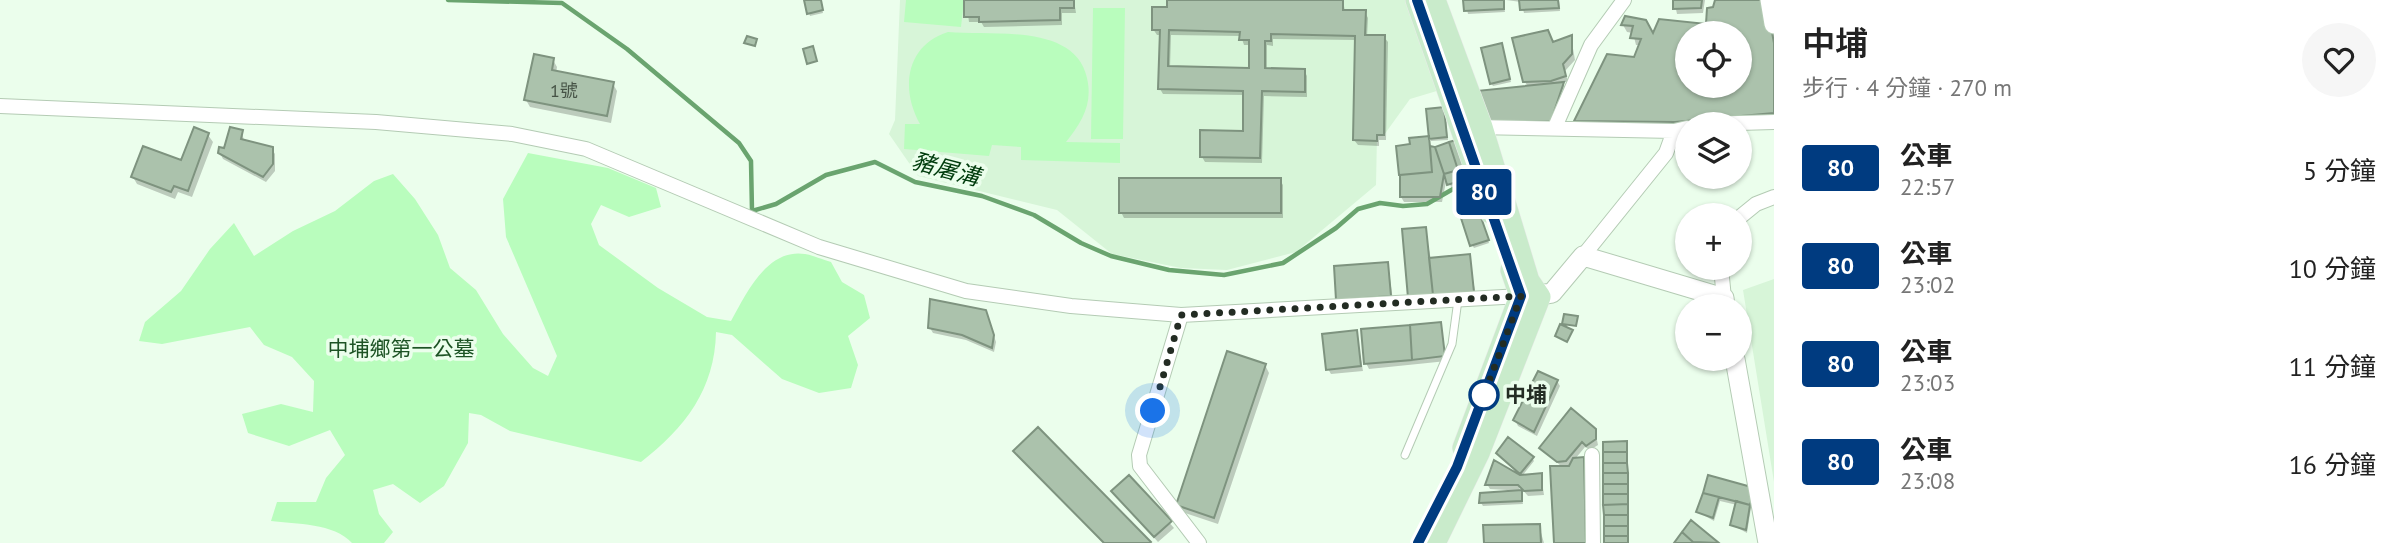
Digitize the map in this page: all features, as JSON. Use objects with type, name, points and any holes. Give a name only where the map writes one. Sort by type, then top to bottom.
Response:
[{"type":"main road","points":[[1417,0],[1452,74]]},
{"type":"main road","points":[[1433,543],[1479,453],[1530,297],[1528,281],[1452,74],[1434,0]]},
{"type":"main road","points":[[1418,543],[1457,467],[1530,297]]},
{"type":"street","points":[[1555,127],[1591,45],[1624,0]]},
{"type":"street","points":[[1770,0],[1774,24]]},
{"type":"street","points":[[0,106],[376,122],[547,139],[586,149],[819,247],[966,291],[1071,306],[1181,315],[1530,297],[1552,293],[1675,139]]},
{"type":"street","points":[[1752,123],[1774,122]]},
{"type":"street","points":[[1471,128],[1675,129]]},
{"type":"street","points":[[1752,207],[1774,197]]},
{"type":"street","points":[[1583,256],[1700,294]]},
{"type":"street","points":[[1181,315],[1139,455],[1144,475],[1199,543]]},
{"type":"street","points":[[1737,371],[1768,543]]},
{"type":"street","points":[[1592,456],[1592,543]]},
{"type":"lane","points":[[1405,455],[1452,344],[1458,300]]},
{"type":"shaded area","points":[[900,0],[1411,0],[1440,90],[1410,99],[1384,135],[1377,136],[1376,185],[1296,252],[1227,270],[1181,268],[1112,254],[1057,210],[918,176],[889,134],[895,120]]},
{"type":"shaded area","points":[[1774,279],[1774,482],[1752,346],[1752,294],[1744,294],[1743,290]]},
{"type":"green space","points":[[906,0],[964,0],[961,27],[904,22]]},
{"type":"green space","points":[[1093,8],[1125,8],[1123,139],[1091,139]]},
{"type":"green space","points":[[948,32],[1030,36],[1049,40],[1066,48],[1079,60],[1087,78],[1088,96],[1085,112],[1066,142],[1120,143],[1120,163],[1021,160],[1021,147],[992,145],[989,156],[904,149],[905,124],[920,124],[910,97],[909,83],[915,58],[934,38]]},
{"type":"green space","name":"中埔鄉第一公墓","points":[[528,153],[608,168],[656,188],[661,207],[629,217],[601,205],[591,224],[599,245],[658,288],[707,317],[731,321],[759,275],[780,258],[805,254],[831,262],[842,282],[864,295],[870,318],[848,336],[858,365],[851,388],[819,393],[782,379],[732,335],[716,332],[710,372],[695,406],[671,435],[641,462],[510,431],[481,415],[469,413],[468,443],[444,486],[420,503],[393,484],[373,490],[379,514],[393,532],[384,543],[352,543],[344,536],[325,528],[271,521],[277,502],[316,502],[326,478],[345,455],[330,430],[289,446],[248,433],[242,414],[281,404],[313,412],[314,381],[292,357],[264,345],[250,327],[162,344],[139,341],[145,322],[181,291],[210,249],[234,223],[254,256],[293,231],[335,211],[374,181],[393,174],[415,199],[438,235],[450,268],[476,290],[503,334],[533,368],[548,376],[557,356],[506,237],[503,199]]},
{"type":"building","points":[[804,0],[821,0],[823,10],[807,14]]},
{"type":"building","points":[[964,0],[1074,0],[1074,8],[1060,8],[1060,20],[979,22],[979,17],[964,17]]},
{"type":"building","points":[[1167,0],[1343,0],[1343,10],[1366,10],[1365,35],[1385,35],[1384,135],[1377,135],[1377,141],[1353,140],[1355,36],[1271,34],[1271,41],[1265,41],[1265,68],[1305,69],[1305,92],[1262,91],[1260,158],[1200,157],[1200,130],[1243,131],[1243,91],[1158,89],[1160,30],[1152,30],[1152,7],[1167,7]],"holes":[[[1169,30],[1240,32],[1239,40],[1249,40],[1249,68],[1168,66]]]},
{"type":"building","points":[[1463,0],[1504,0],[1504,9],[1464,11]]},
{"type":"building","points":[[1519,0],[1558,0],[1559,8],[1520,10]]},
{"type":"building","points":[[1673,0],[1702,0],[1701,8],[1673,9]]},
{"type":"building","points":[[1715,0],[1766,0],[1774,43],[1774,113],[1752,115],[1752,112],[1675,112],[1675,122],[1574,121],[1607,54],[1634,57],[1641,39],[1630,38],[1633,26],[1621,25],[1625,16],[1646,20],[1653,33],[1659,19],[1678,21],[1675,21],[1675,98],[1752,98],[1752,21],[1706,21],[1707,8],[1713,7]]},
{"type":"building","points":[[1548,30],[1553,42],[1572,35],[1572,54],[1563,64],[1566,76],[1551,81],[1523,82],[1512,38]]},
{"type":"building","points":[[747,36],[757,39],[755,46],[744,43]]},
{"type":"building","points":[[1502,43],[1510,79],[1490,84],[1481,48]]},
{"type":"building","points":[[813,46],[817,61],[807,64],[803,49]]},
{"type":"building","points":[[534,54],[554,58],[552,70],[614,82],[607,116],[524,100]]},
{"type":"building","points":[[1564,82],[1551,121],[1485,122],[1476,91]]},
{"type":"building","points":[[1444,107],[1447,137],[1429,139],[1426,109]]},
{"type":"building","points":[[194,127],[209,133],[188,191],[174,186],[171,192],[131,177],[143,146],[181,160]]},
{"type":"building","points":[[230,127],[243,130],[241,139],[273,147],[273,164],[263,177],[218,153],[219,147],[224,148]]},
{"type":"building","points":[[1429,136],[1432,172],[1399,175],[1396,146],[1410,144],[1409,138]]},
{"type":"building","points":[[1460,139],[1473,177],[1447,185],[1444,174],[1458,170],[1449,142]]},
{"type":"building","points":[[1449,142],[1458,170],[1444,174],[1435,147]]},
{"type":"building","points":[[1430,146],[1435,147],[1444,174],[1440,197],[1400,197],[1400,175],[1432,172]]},
{"type":"building","points":[[1119,178],[1281,178],[1281,213],[1119,213]]},
{"type":"building","points":[[1477,206],[1489,240],[1470,246],[1459,212]]},
{"type":"building","points":[[1426,227],[1433,295],[1408,298],[1402,229]]},
{"type":"building","points":[[1470,254],[1474,292],[1433,295],[1429,258]]},
{"type":"building","points":[[1388,262],[1391,296],[1336,300],[1334,266]]},
{"type":"building","points":[[930,299],[986,310],[994,335],[992,348],[962,335],[928,328]]},
{"type":"building","points":[[1564,314],[1578,316],[1576,326],[1562,324]]},
{"type":"building","points":[[1441,322],[1445,356],[1412,360],[1410,325]]},
{"type":"building","points":[[1560,324],[1573,330],[1567,342],[1555,336]]},
{"type":"building","points":[[1410,325],[1412,360],[1364,364],[1361,329]]},
{"type":"building","points":[[1357,330],[1361,366],[1326,370],[1322,334]]},
{"type":"building","points":[[1227,351],[1266,364],[1214,518],[1176,505]]},
{"type":"building","points":[[1538,371],[1558,380],[1534,432],[1513,420]]},
{"type":"building","points":[[1571,408],[1596,429],[1596,439],[1586,446],[1582,442],[1566,461],[1557,462],[1539,448]]},
{"type":"building","points":[[1038,427],[1150,543],[1104,543],[1013,451]]},
{"type":"building","points":[[1508,437],[1534,457],[1520,474],[1496,453]]},
{"type":"building","points":[[1627,441],[1627,452],[1603,452],[1603,442]]},
{"type":"building","points":[[1603,452],[1627,452],[1627,463],[1603,463]]},
{"type":"building","points":[[1584,457],[1586,543],[1554,543],[1550,466],[1569,466],[1573,458]]},
{"type":"building","points":[[1494,460],[1520,475],[1542,473],[1542,490],[1524,491],[1518,485],[1485,485]]},
{"type":"building","points":[[1603,463],[1627,463],[1628,473],[1603,473]]},
{"type":"building","points":[[1603,473],[1628,473],[1628,484],[1603,484]]},
{"type":"building","points":[[1129,475],[1172,521],[1154,537],[1111,491]]},
{"type":"building","points":[[1708,475],[1755,488],[1750,505],[1703,493]]},
{"type":"building","points":[[1603,484],[1628,484],[1628,494],[1603,494]]},
{"type":"building","points":[[1522,490],[1522,501],[1479,503],[1480,493]]},
{"type":"building","points":[[1703,493],[1719,497],[1713,518],[1696,512]]},
{"type":"building","points":[[1603,494],[1628,494],[1628,504],[1603,505]]},
{"type":"building","points":[[1736,501],[1750,505],[1746,530],[1730,525]]},
{"type":"building","points":[[1628,504],[1628,515],[1604,515],[1603,505]]},
{"type":"building","points":[[1604,515],[1628,515],[1628,526],[1604,526]]},
{"type":"building","points":[[1691,520],[1719,543],[1693,542],[1682,532]]},
{"type":"building","points":[[1540,524],[1541,543],[1484,543],[1483,525]]},
{"type":"building","points":[[1604,526],[1628,526],[1628,536],[1604,536]]},
{"type":"building","points":[[1682,532],[1693,542],[1692,543],[1674,543]]},
{"type":"building","points":[[1604,536],[1628,536],[1628,543],[1604,543]]},
{"type":"waterway","name":"豬屠溝","points":[[448,0],[562,3],[627,49],[739,143],[751,161],[752,211],[776,204],[826,175],[875,162],[915,182],[982,196],[1034,215],[1081,243],[1111,256],[1169,270],[1224,275],[1283,263],[1336,228],[1358,209],[1380,203],[1403,206],[1427,204],[1453,189],[1474,182]]},
{"type":"bus line","name":"80","points":[[1417,0],[1521,296],[1457,467],[1418,543]]},
{"type":"place","name":"中埔","points":[[1484,395]]},
{"type":"route","points":[[1153,411],[1181,315],[1521,296],[1484,395]]}]
